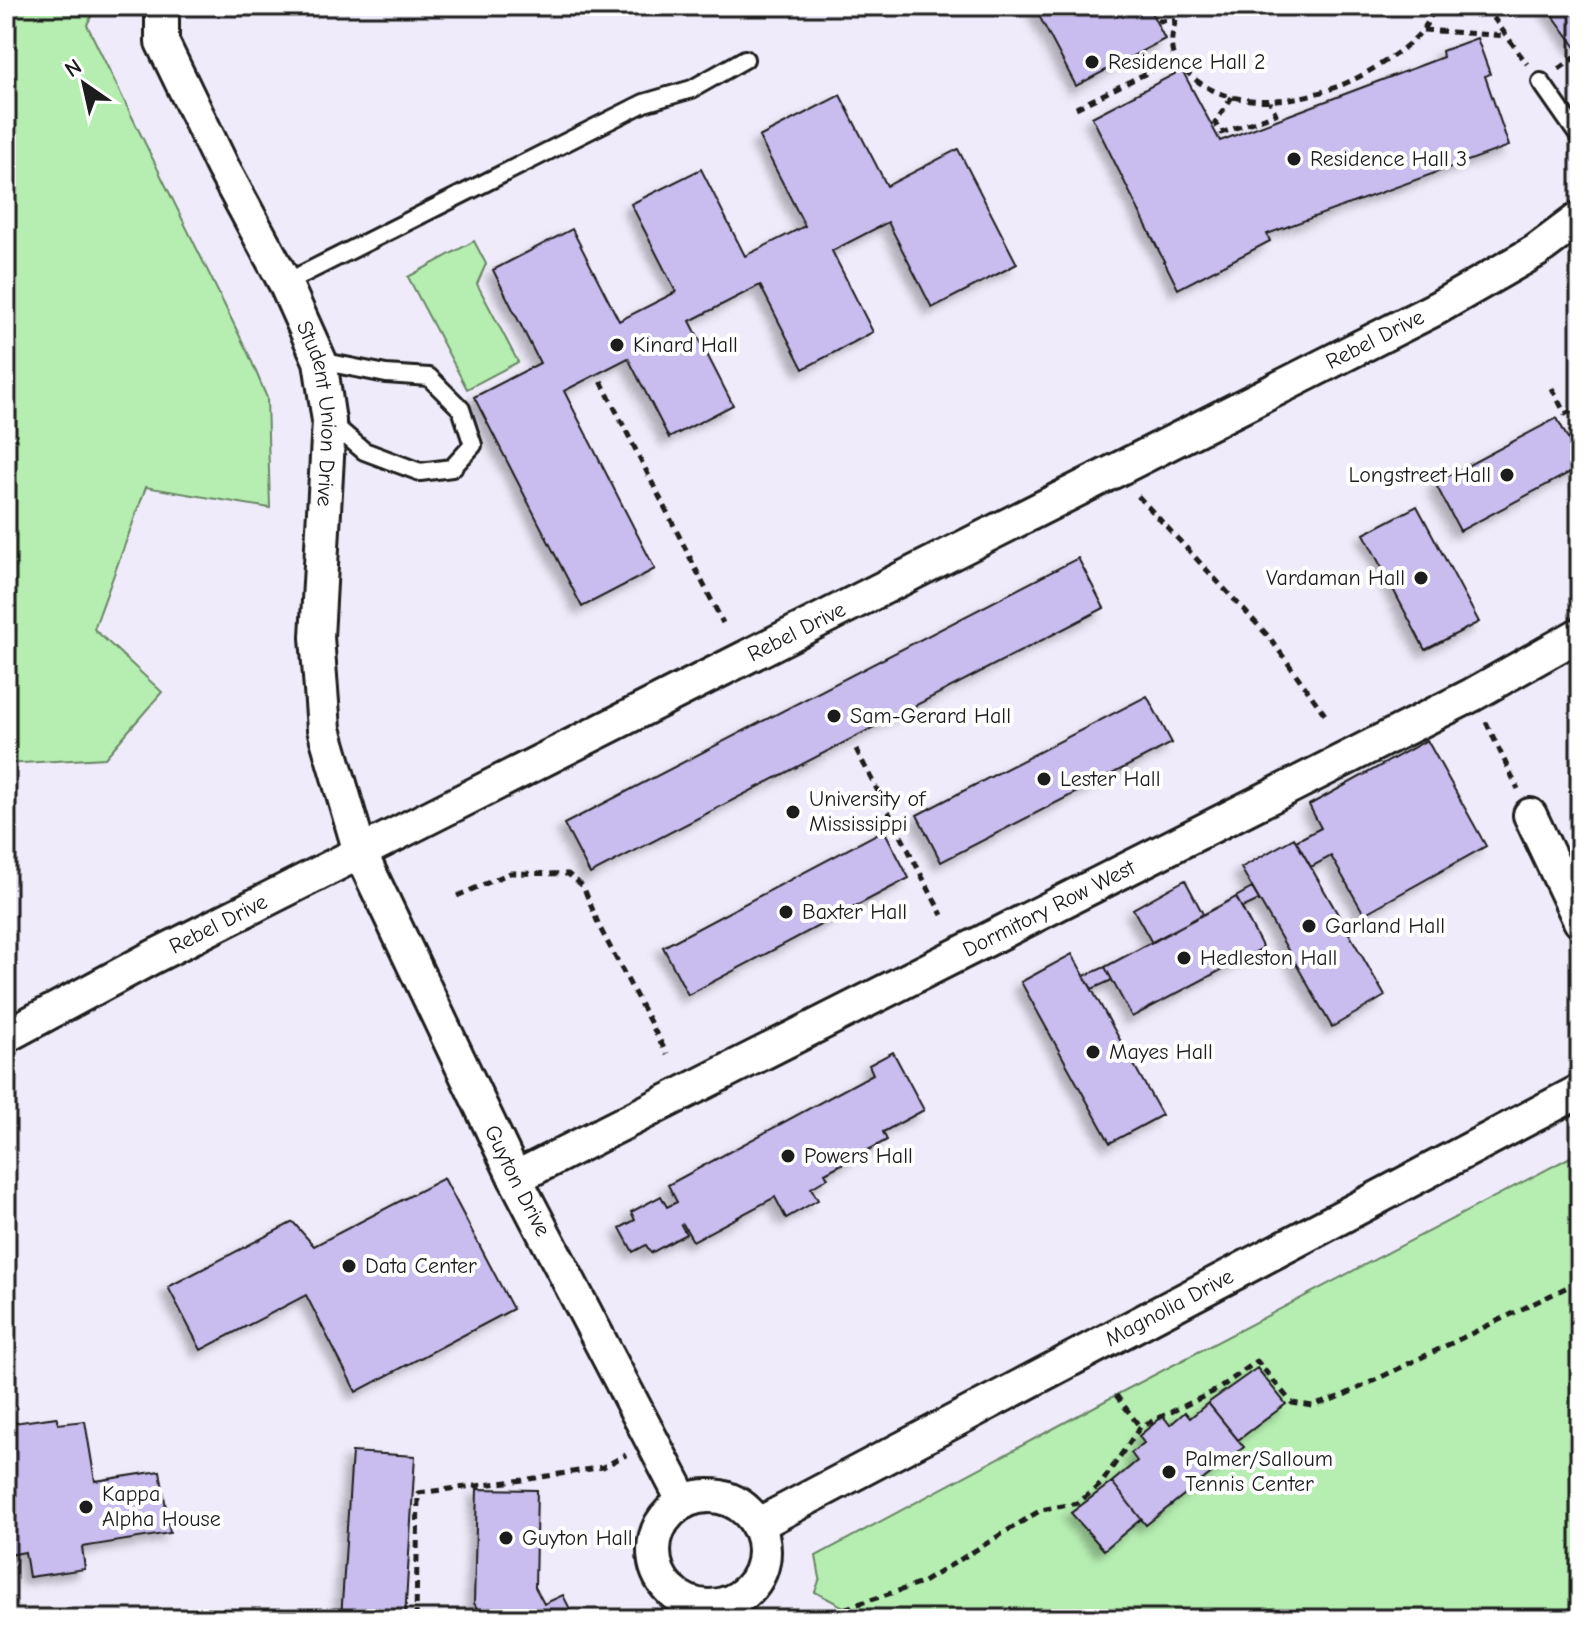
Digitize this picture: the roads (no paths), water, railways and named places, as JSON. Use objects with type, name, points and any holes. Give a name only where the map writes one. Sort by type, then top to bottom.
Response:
[{"type":"street","name":"Student Union Drive","points":[[162,6],[162,42],[223,168],[285,283],[320,361],[329,421],[317,637],[324,729],[360,852]]},
{"type":"street","name":"Rebel Drive","points":[[6,1036],[37,1017],[360,852],[1437,308],[1536,251],[1580,218]]},
{"type":"street","name":"Dormitory Row West","points":[[515,1178],[1472,695],[1580,634]]},
{"type":"street","points":[[1530,815],[1580,921]]},
{"type":"street","name":"Guyton Drive","points":[[360,852],[515,1178],[684,1502]]},
{"type":"street","name":"Magnolia Drive","points":[[757,1525],[1580,1091]]},
{"type":"street","points":[[701,1497],[718,1497],[734,1502],[757,1525],[763,1539],[764,1555],[754,1583],[741,1596],[724,1604],[706,1607],[688,1603],[672,1593],[661,1578],[654,1553],[659,1527],[684,1502],[701,1497]]},
{"type":"lane","points":[[285,283],[644,103],[692,89],[745,59]]},
{"type":"lane","points":[[1541,82],[1580,138]]},
{"type":"lane","points":[[320,361],[386,374],[429,377],[461,409],[473,445],[452,468],[420,472],[364,451],[329,421]]},
{"type":"place","name":"Residence Hall 2","points":[[1092,62]]},
{"type":"place","name":"Residence Hall 3","points":[[1294,159]]},
{"type":"place","name":"Kinard Hall","points":[[617,345]]},
{"type":"place","name":"Longstreet Hall","points":[[1507,475]]},
{"type":"place","name":"Vardaman Hall","points":[[1421,578]]},
{"type":"place","name":"Sam-Gerard Hall","points":[[834,716]]},
{"type":"place","name":"Lester Hall","points":[[1044,779]]},
{"type":"place","name":"University of Mississippi","points":[[793,812]]},
{"type":"place","name":"Baxter Hall","points":[[786,912]]},
{"type":"place","name":"Garland Hall","points":[[1309,926]]},
{"type":"place","name":"Hedleston Hall","points":[[1184,958]]},
{"type":"place","name":"Mayes Hall","points":[[1093,1052]]},
{"type":"place","name":"Powers Hall","points":[[788,1156]]},
{"type":"place","name":"Data Center","points":[[349,1266]]},
{"type":"place","name":"Palmer/Salloum Tennis Center","points":[[1169,1472]]},
{"type":"place","name":"Kappa Alpha House","points":[[86,1507]]},
{"type":"place","name":"Guyton Hall","points":[[506,1538]]}]
